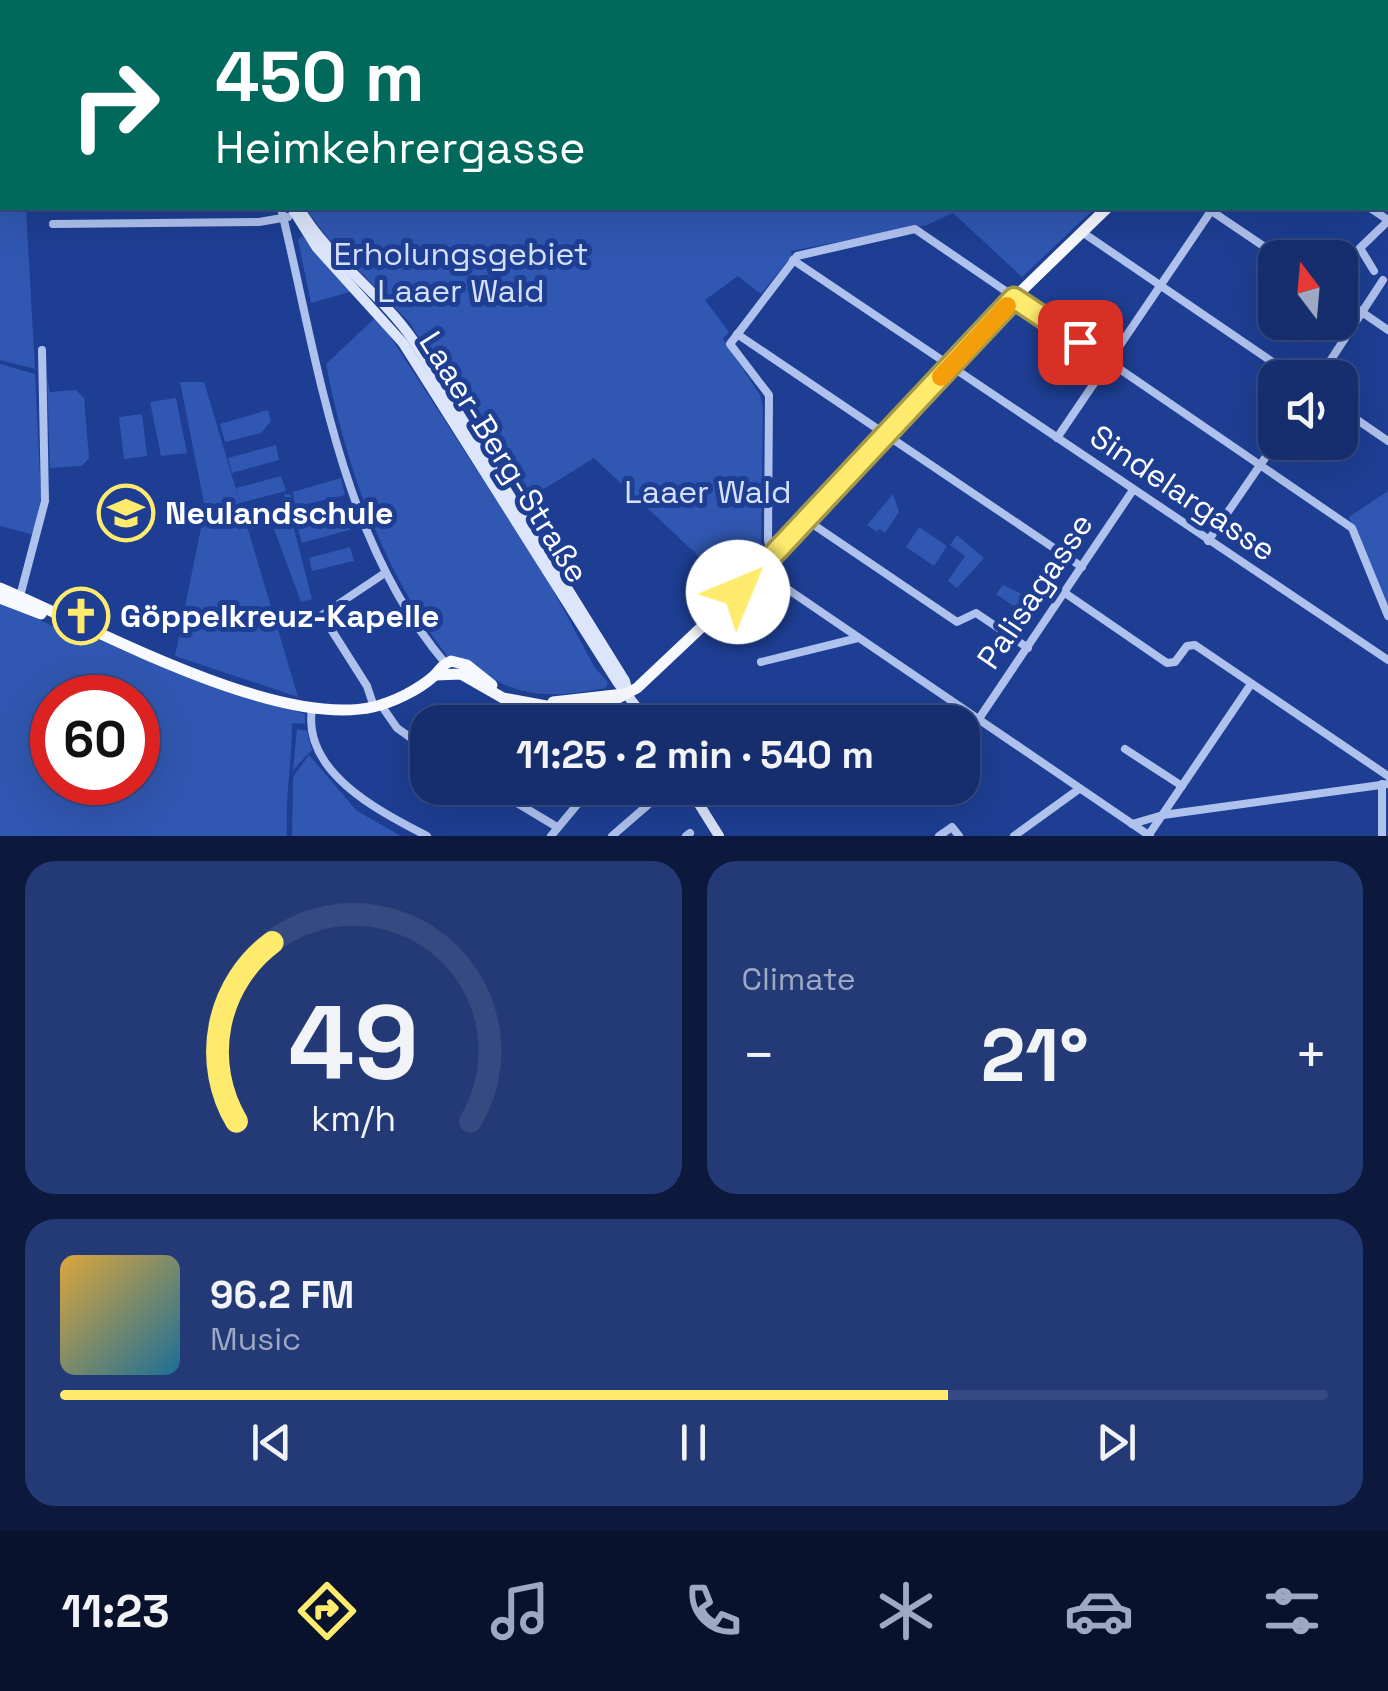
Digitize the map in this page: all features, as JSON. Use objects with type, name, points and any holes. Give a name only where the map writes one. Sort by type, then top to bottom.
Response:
[{"type":"main road","points":[[435,674],[462,674],[520,704],[582,714],[628,694],[761,571],[883,433],[1105,210]]},
{"type":"main road","name":"Laaer-Berg-Straße","points":[[296,214],[404,327],[626,681],[628,694],[636,705]]},
{"type":"main road","points":[[0,588],[19,601],[194,672],[312,709],[377,706],[435,674],[444,663],[460,662],[495,686],[533,700],[573,702],[628,694]]},
{"type":"main road","points":[[0,598],[33,603],[74,623]]},
{"type":"main road","points":[[696,829],[719,836]]},
{"type":"street","points":[[1056,438],[1209,210]]},
{"type":"street","points":[[1213,210],[1258,242]]},
{"type":"street","points":[[53,224],[296,214]]},
{"type":"street","points":[[296,214],[289,240],[340,446],[385,573],[444,663],[462,674]]},
{"type":"street","points":[[289,240],[296,214]]},
{"type":"street","points":[[1374,271],[1360,248],[1388,220]]},
{"type":"street","points":[[772,558],[768,540],[769,395],[730,344],[793,260],[916,228],[1352,528],[1388,616]]},
{"type":"street","points":[[1082,232],[1269,360]]},
{"type":"street","name":"Sindelargasse","points":[[793,260],[1388,660]]},
{"type":"street","points":[[1331,360],[1383,280]]},
{"type":"street","points":[[1358,310],[1388,330]]},
{"type":"street","points":[[737,334],[1082,568]]},
{"type":"street","points":[[19,601],[45,501],[42,350]]},
{"type":"street","points":[[1358,420],[1388,441]]},
{"type":"street","points":[[1208,541],[1265,460]]},
{"type":"street","name":"Palisagasse","points":[[980,717],[1133,490]]},
{"type":"street","points":[[808,521],[958,623],[976,613],[1028,648]]},
{"type":"street","points":[[761,571],[956,705]]},
{"type":"street","points":[[385,573],[322,615],[377,706],[410,737]]},
{"type":"street","points":[[1065,593],[1167,663],[1195,645],[1388,776]]},
{"type":"street","points":[[761,662],[858,638]]},
{"type":"street","points":[[980,721],[1149,836],[1251,684]]},
{"type":"street","points":[[312,709],[311,727],[318,746],[340,778],[376,809],[427,836]]},
{"type":"street","points":[[1125,748],[1182,786]]},
{"type":"street","points":[[1132,824],[1163,815],[1385,784],[1382,836]]},
{"type":"street","points":[[1014,836],[1079,789]]},
{"type":"street","points":[[516,805],[554,832],[577,805]]},
{"type":"street","points":[[612,836],[648,805]]},
{"type":"street","points":[[939,836],[952,827],[959,836]]},
{"type":"green space","points":[[0,210],[26,210],[35,369],[0,360]]},
{"type":"green space","name":"Erholungsgebiet Laaer Wald","points":[[306,210],[1093,210],[1022,277],[953,213],[927,225],[791,251],[792,256],[761,294],[738,276],[705,300],[729,332],[723,339],[760,395],[763,407],[761,543],[724,580],[594,458],[523,502],[409,322],[329,240]]},
{"type":"green space","points":[[302,236],[353,291],[311,303],[298,240]]},
{"type":"green space","points":[[377,316],[546,577],[595,668],[608,682],[606,688],[550,694],[510,687],[467,662],[447,656],[424,623],[386,554],[356,480],[326,364]]},
{"type":"green space","points":[[0,364],[35,374],[41,497],[34,535],[0,526]]},
{"type":"green space","points":[[47,377],[50,392],[76,390],[84,398],[89,458],[82,466],[50,468]]},
{"type":"green space","points":[[180,382],[204,382],[298,697],[175,656],[205,508]]},
{"type":"green space","points":[[176,398],[187,453],[161,456],[150,402]]},
{"type":"green space","points":[[268,410],[271,421],[261,433],[225,442],[220,424]]},
{"type":"green space","points":[[142,414],[147,456],[124,459],[119,417]]},
{"type":"green space","points":[[276,445],[279,460],[232,473],[228,458]]},
{"type":"green space","points":[[281,476],[286,491],[240,503],[236,488]]},
{"type":"green space","points":[[341,478],[345,495],[295,507],[293,492]]},
{"type":"green space","points":[[1388,491],[1388,612],[1349,517]]},
{"type":"green space","points":[[284,494],[291,495],[292,520],[250,530],[246,519],[287,507]]},
{"type":"green space","points":[[893,494],[899,512],[885,533],[879,529],[877,532],[867,525]]},
{"type":"green space","points":[[343,511],[349,529],[356,528],[302,543],[298,528]]},
{"type":"green space","points":[[293,525],[312,599],[301,602],[274,529]]},
{"type":"green space","points":[[919,527],[947,546],[934,566],[906,547]]},
{"type":"green space","points":[[957,535],[984,558],[957,588],[948,581],[965,556],[950,545]]},
{"type":"green space","points":[[350,547],[354,561],[312,571],[309,558]]},
{"type":"green space","points":[[1003,585],[1031,598],[1022,612],[996,594]]},
{"type":"green space","points":[[0,601],[57,628],[68,627],[187,676],[305,714],[305,724],[292,723],[287,836],[0,836]]},
{"type":"green space","points":[[297,729],[307,731],[312,750],[293,770]]},
{"type":"green space","points":[[309,755],[357,811],[401,836],[292,836],[293,777]]},
{"type":"slow traffic","points":[[941,377],[1007,306]]},
{"type":"place","name":"Neulandschule","points":[[126,513]]},
{"type":"place","name":"Göppelkreuz-Kapelle","points":[[81,616]]},
{"type":"route","points":[[738,592],[1014,298],[1080,342]]},
{"type":"park label","name":"Laaer Wald","points":[[708,492]]}]
